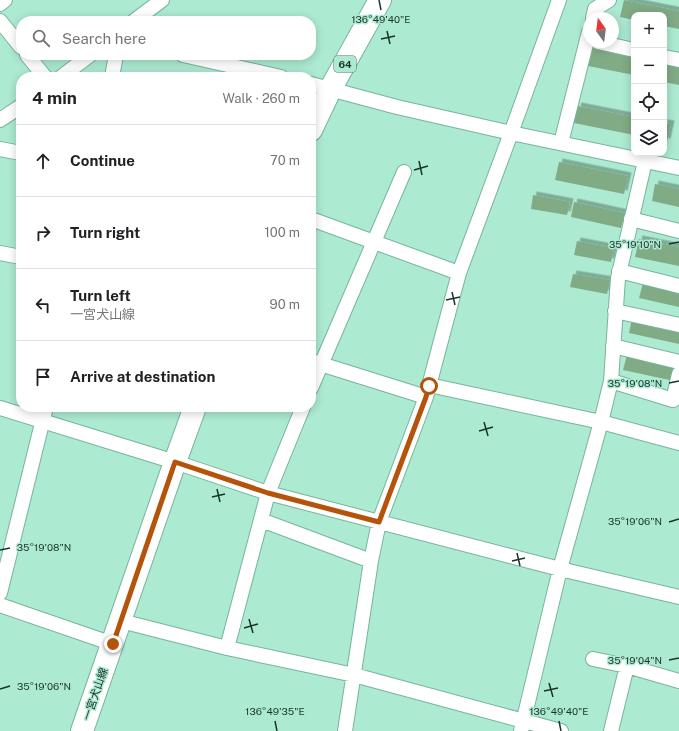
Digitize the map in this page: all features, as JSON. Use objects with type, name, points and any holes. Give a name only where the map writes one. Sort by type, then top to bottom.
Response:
[{"type":"main road","name":"64","points":[[316,108],[321,86],[380,0]]},
{"type":"main road","name":"一宮犬山線","points":[[82,731],[193,412]]},
{"type":"street","points":[[0,4],[5,0]]},
{"type":"street","points":[[141,16],[162,0]]},
{"type":"street","points":[[345,731],[371,561],[379,522],[428,391],[459,273],[512,133],[559,0]]},
{"type":"street","points":[[594,12],[595,9],[609,0]]},
{"type":"street","points":[[0,22],[16,41]]},
{"type":"street","points":[[619,46],[631,49]]},
{"type":"street","points":[[560,143],[588,48]]},
{"type":"street","points":[[667,58],[679,60]]},
{"type":"street","points":[[31,60],[41,72]]},
{"type":"street","points":[[68,72],[83,60]]},
{"type":"street","points":[[113,72],[115,60]]},
{"type":"street","points":[[205,60],[259,72]]},
{"type":"street","points":[[321,86],[397,107],[679,168]]},
{"type":"street","points":[[0,120],[16,109]]},
{"type":"street","points":[[0,149],[16,152]]},
{"type":"street","points":[[522,726],[560,569],[601,422],[610,381],[619,271],[645,161]]},
{"type":"street","points":[[404,172],[316,363],[428,391],[601,422],[679,443]]},
{"type":"street","points":[[631,219],[679,231]]},
{"type":"street","points":[[316,221],[459,273]]},
{"type":"street","points":[[0,253],[16,255]]},
{"type":"street","points":[[619,271],[679,286]]},
{"type":"street","points":[[615,311],[679,325]]},
{"type":"street","points":[[613,346],[679,362]]},
{"type":"street","points":[[610,381],[673,400],[679,374]]},
{"type":"street","points":[[0,408],[175,462],[268,493],[560,569],[679,597]]},
{"type":"street","points":[[0,593],[45,412]]},
{"type":"street","points":[[227,648],[268,493],[301,412]]},
{"type":"street","points":[[261,520],[371,561]]},
{"type":"street","points":[[0,605],[113,644]]},
{"type":"street","points":[[121,621],[227,648],[354,675],[522,726],[561,731]]},
{"type":"street","points":[[593,659],[627,666],[679,681]]},
{"type":"street","points":[[611,731],[627,666]]},
{"type":"building","points":[[624,0],[679,11],[679,29],[667,27],[667,12],[631,12],[631,19],[620,17]]},
{"type":"building","points":[[592,48],[631,56],[631,74],[588,66]]},
{"type":"building","points":[[667,64],[679,66],[679,85],[667,83]]},
{"type":"building","points":[[578,106],[631,116],[631,134],[574,123]]},
{"type":"building","points":[[667,123],[671,124],[667,142]]},
{"type":"building","points":[[559,162],[628,176],[624,194],[555,180]]},
{"type":"building","points":[[655,184],[679,189],[679,207],[652,201]]},
{"type":"building","points":[[533,195],[570,202],[567,215],[531,209]]},
{"type":"building","points":[[574,202],[625,213],[621,228],[571,217]]},
{"type":"building","points":[[639,239],[679,247],[679,266],[635,257]]},
{"type":"building","points":[[577,241],[614,248],[611,262],[574,255]]},
{"type":"building","points":[[573,274],[610,280],[607,294],[570,287]]},
{"type":"building","points":[[643,283],[679,291],[679,307],[639,298]]},
{"type":"building","points":[[632,318],[679,328],[679,344],[629,333]]},
{"type":"building","points":[[627,355],[677,366],[674,381],[623,370]]},
{"type":"route","points":[[113,644],[175,462],[268,493],[379,522],[429,386]]}]
